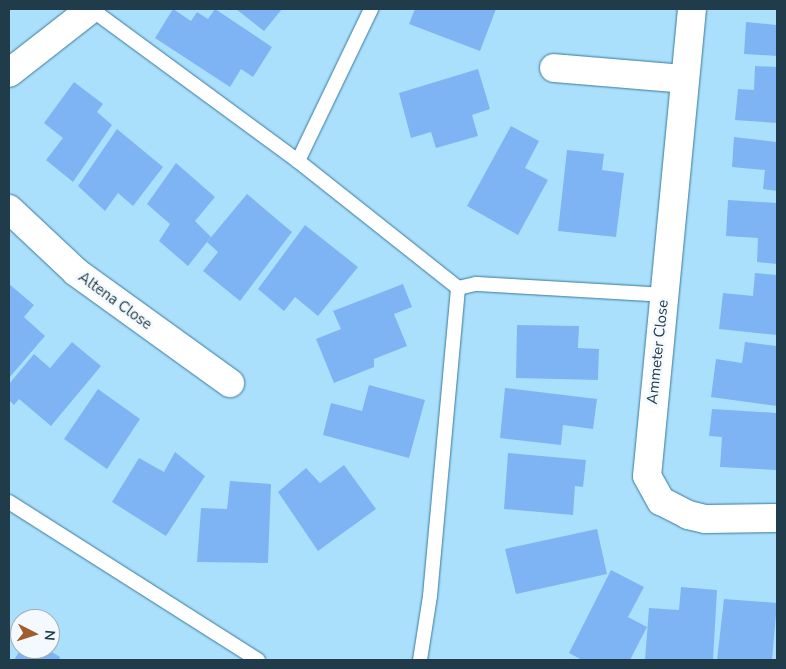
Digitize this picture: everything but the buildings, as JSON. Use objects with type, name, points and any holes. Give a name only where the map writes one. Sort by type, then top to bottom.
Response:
[{"type":"street","points":[[9,74],[91,9]]},
{"type":"street","name":"Ammeter Close","points":[[692,9],[647,462],[648,476],[654,490],[662,501],[675,510],[705,519],[777,518]]},
{"type":"street","points":[[554,68],[685,79]]},
{"type":"street","name":"Altena Close","points":[[9,209],[76,272],[230,383]]},
{"type":"lane","points":[[91,9],[298,161],[458,288]]},
{"type":"lane","points":[[298,161],[371,9]]},
{"type":"lane","points":[[458,288],[476,284],[664,295]]},
{"type":"lane","points":[[420,660],[430,596],[458,288]]},
{"type":"lane","points":[[9,502],[258,660]]}]
